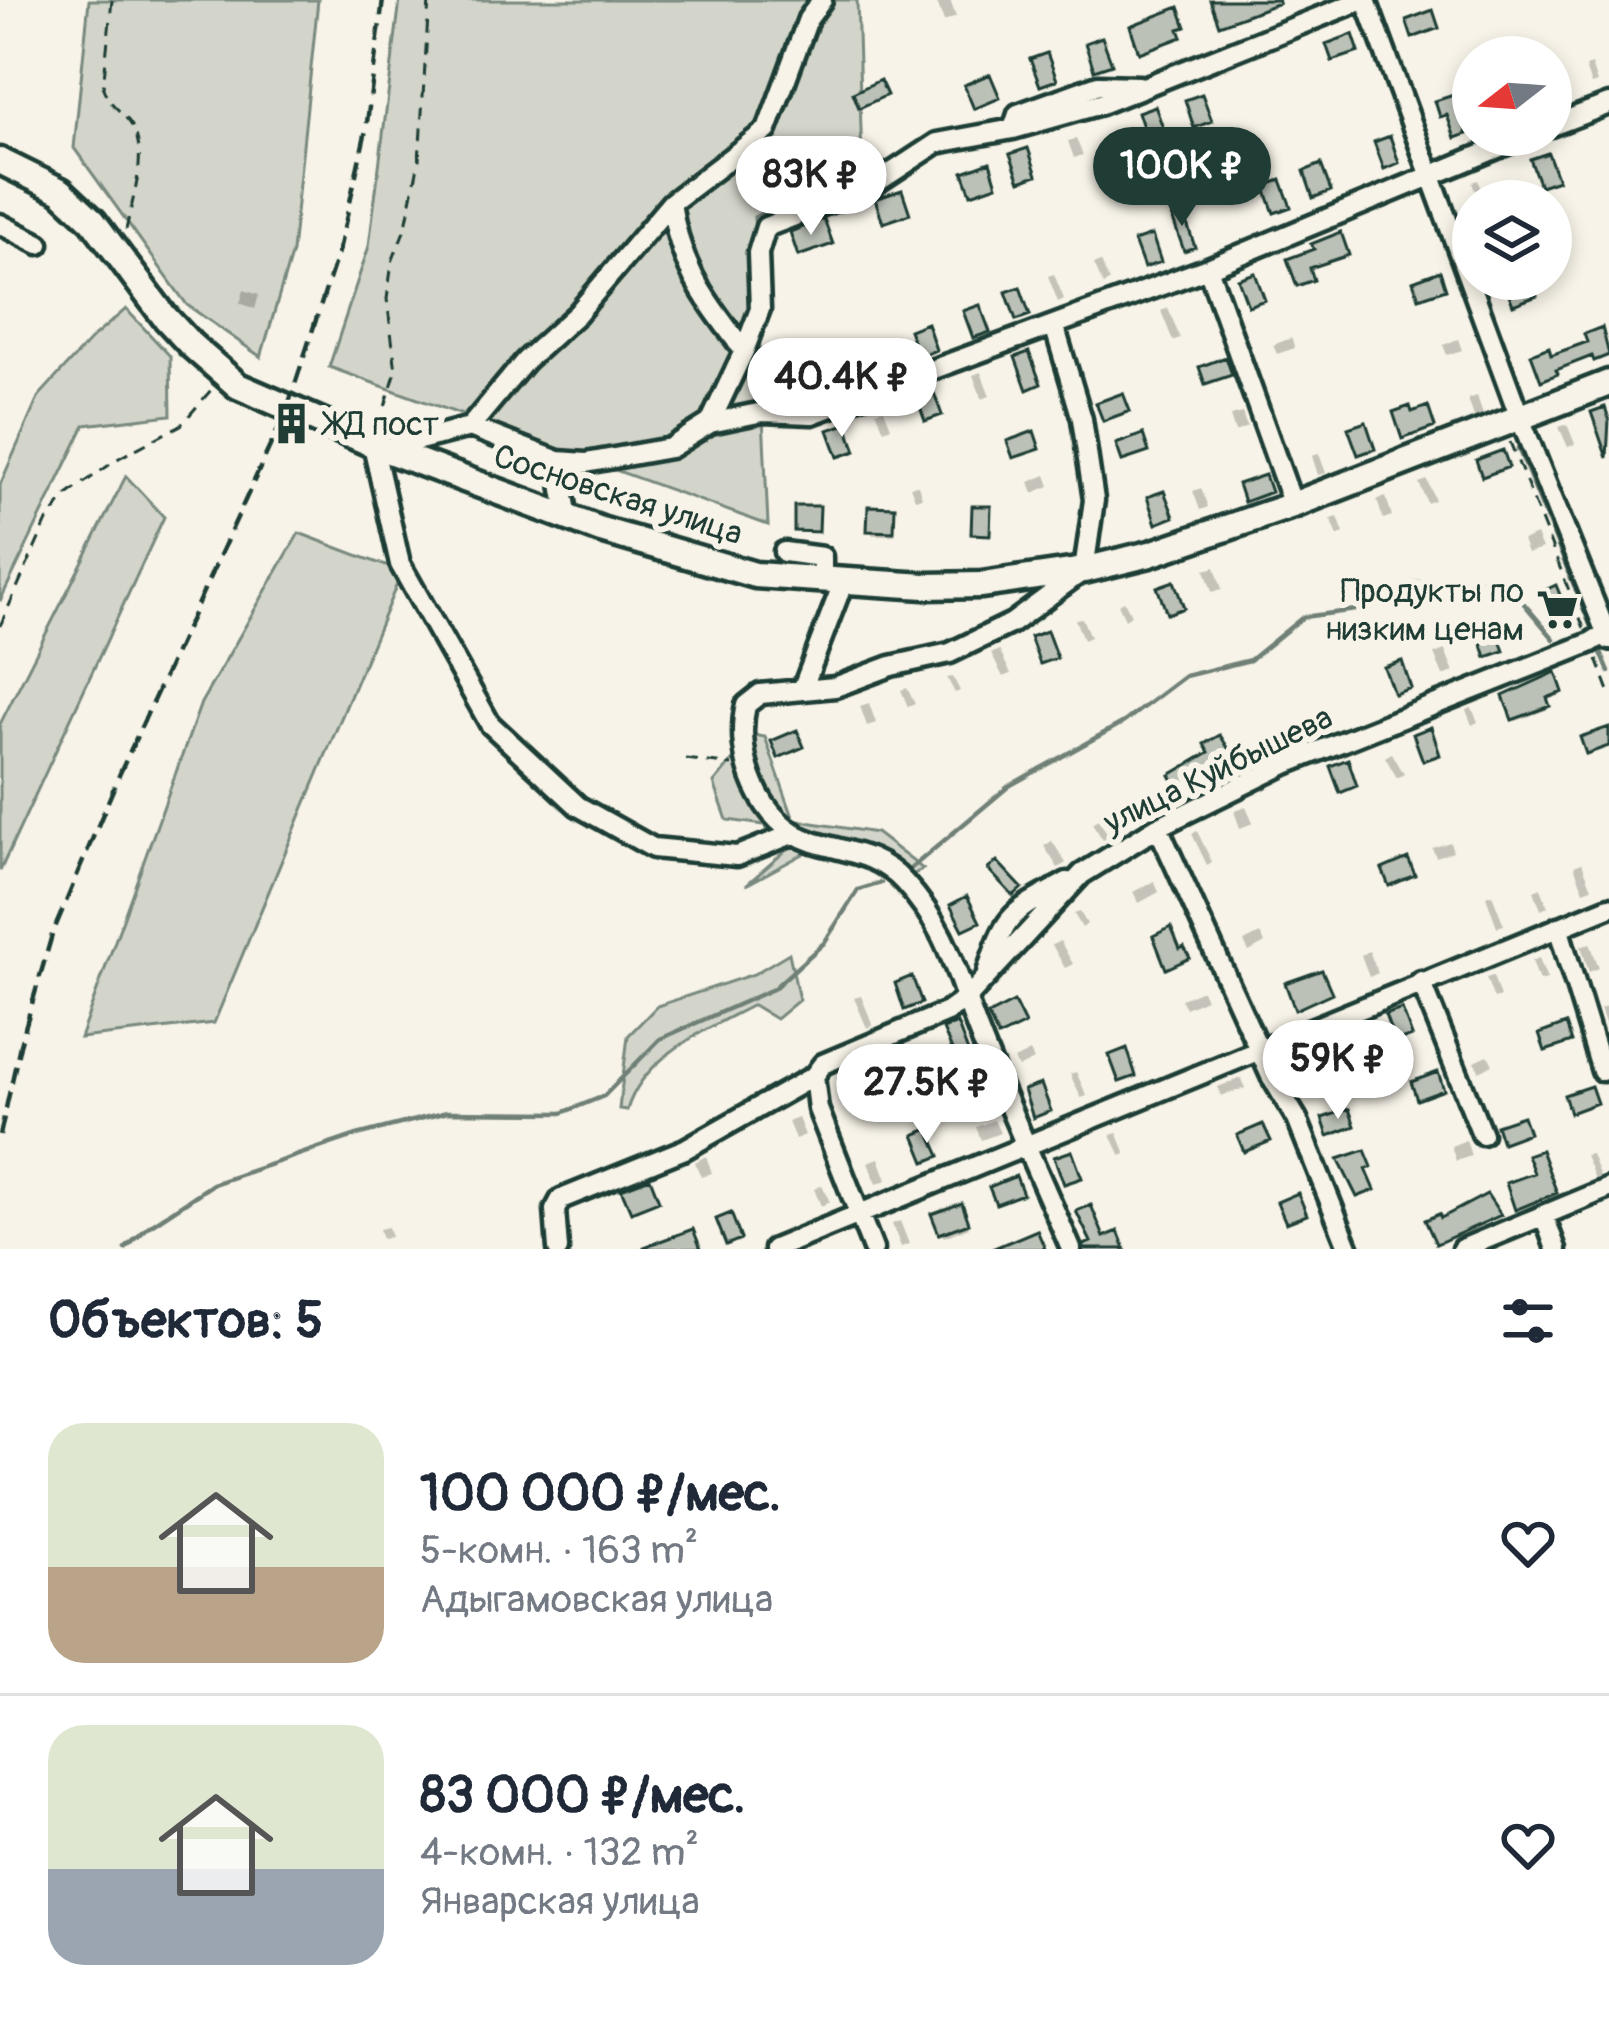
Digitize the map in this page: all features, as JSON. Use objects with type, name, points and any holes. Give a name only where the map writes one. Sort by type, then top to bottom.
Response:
[{"type":"main road","name":"Сосновская улица","points":[[0,161],[61,190],[93,221],[164,316],[223,374],[281,406],[568,518],[755,575],[832,582],[982,584],[1084,570],[1150,554],[1293,505],[1609,382]]},
{"type":"street","points":[[470,427],[525,361],[577,314],[671,203],[767,130],[808,19],[822,0]]},
{"type":"street","points":[[710,423],[760,309],[758,253],[766,227],[869,187],[937,142],[1012,129],[1150,86],[1364,0],[1430,174],[1512,422],[1603,636]]},
{"type":"street","points":[[1572,118],[1609,104]]},
{"type":"street","points":[[795,833],[737,856],[653,848],[578,806],[560,790],[490,724],[400,565],[379,447],[470,427],[558,461],[586,463],[670,448],[710,423],[763,412],[812,414],[1208,268],[1475,156]]},
{"type":"street","points":[[671,203],[677,244],[695,283],[745,351]]},
{"type":"street","points":[[0,224],[39,244]]},
{"type":"street","points":[[1208,268],[1293,505]]},
{"type":"street","points":[[1054,325],[1082,419],[1094,500],[1084,570]]},
{"type":"street","points":[[558,461],[568,518]]},
{"type":"street","points":[[784,552],[822,557],[832,582],[802,690]]},
{"type":"street","name":"Сосновская улица","points":[[746,766],[741,725],[746,705],[760,694],[835,687],[891,666],[950,652],[1012,623],[1084,570]]},
{"type":"street","name":"улица Куйбышева","points":[[558,1249],[555,1210],[561,1199],[685,1149],[814,1076],[823,1064],[947,1012],[968,998],[1082,874],[1158,827],[1286,764],[1603,636]]},
{"type":"street","points":[[746,766],[765,802],[795,833],[811,842],[874,858],[899,876],[940,932],[1071,1249]]},
{"type":"street","points":[[1158,827],[1259,1048],[1297,1119],[1349,1249]]},
{"type":"street","points":[[1139,839],[1171,856]]},
{"type":"street","points":[[774,1249],[1609,907]]},
{"type":"street","points":[[1558,927],[1602,1071]]},
{"type":"street","points":[[1421,981],[1482,1134]]},
{"type":"street","points":[[814,1076],[818,1109],[873,1249]]},
{"type":"street","points":[[783,1093],[818,1109]]},
{"type":"street","points":[[1462,1249],[1609,1188]]},
{"type":"street","points":[[1544,1216],[1556,1249]]},
{"type":"path","points":[[112,0],[104,88],[108,102],[131,123],[140,148],[122,257]]},
{"type":"path","points":[[379,447],[396,371],[387,299],[419,161],[429,0]]},
{"type":"path","points":[[0,626],[47,521],[67,495],[119,458],[181,424],[223,374]]},
{"type":"path","points":[[1512,422],[1603,636],[1609,691]]},
{"type":"path","points":[[686,759],[746,766]]},
{"type":"shaded area","points":[[89,0],[318,0],[292,252],[261,357],[187,305],[74,148]]},
{"type":"shaded area","points":[[400,0],[857,0],[862,162],[754,217],[768,525],[329,367],[369,246]]},
{"type":"shaded area","points":[[126,309],[170,356],[171,415],[85,425],[0,601],[0,485],[39,396]]},
{"type":"shaded area","points":[[126,476],[164,517],[0,871],[0,724]]},
{"type":"shaded area","points":[[299,533],[402,572],[214,1023],[80,1038],[201,703]]},
{"type":"shaded area","points":[[753,735],[765,737],[794,820],[876,833],[923,869],[907,878],[829,840],[746,885],[783,853],[764,825],[727,820],[714,783]]},
{"type":"shaded area","points":[[789,953],[799,1000],[776,1019],[753,1005],[697,1035],[647,1074],[627,1110],[619,1109],[628,1036],[657,1006],[754,974]]},
{"type":"building","points":[[1210,0],[1278,0],[1279,3],[1219,25]]},
{"type":"building","points":[[1179,7],[1186,27],[1179,29],[1182,37],[1139,53],[1130,26]]},
{"type":"building","points":[[1433,10],[1439,28],[1412,38],[1406,20]]},
{"type":"building","points":[[1353,34],[1359,52],[1332,61],[1326,44]]},
{"type":"building","points":[[1102,37],[1112,64],[1094,70],[1085,43]]},
{"type":"building","points":[[1047,53],[1057,80],[1040,86],[1030,59]]},
{"type":"building","points":[[990,74],[1000,98],[974,109],[964,85]]},
{"type":"building","points":[[880,80],[887,95],[859,108],[853,93]]},
{"type":"building","points":[[1202,94],[1212,121],[1194,128],[1185,100]]},
{"type":"building","points":[[1452,96],[1452,129],[1447,115],[1440,117],[1435,101]]},
{"type":"building","points":[[1155,106],[1165,133],[1147,139],[1138,112]]},
{"type":"building","points":[[1390,136],[1399,163],[1384,169],[1374,142]]},
{"type":"building","points":[[1028,148],[1037,175],[1020,181],[1010,154]]},
{"type":"building","points":[[1549,156],[1558,180],[1538,180],[1530,159]]},
{"type":"building","points":[[990,162],[997,185],[971,194],[963,172]]},
{"type":"building","points":[[1321,164],[1331,191],[1313,198],[1304,171]]},
{"type":"building","points":[[1281,180],[1291,207],[1274,213],[1264,186]]},
{"type":"building","points":[[902,190],[910,214],[883,223],[875,199]]},
{"type":"building","points":[[1181,206],[1195,247],[1184,251],[1170,211]]},
{"type":"building","points":[[824,219],[833,244],[798,256],[790,232]]},
{"type":"building","points":[[1341,232],[1349,255],[1310,268],[1314,280],[1297,286],[1287,259]]},
{"type":"building","points":[[1152,235],[1161,262],[1144,268],[1134,241]]},
{"type":"building","points":[[1440,271],[1446,289],[1419,298],[1413,281]]},
{"type":"building","points":[[1255,273],[1265,300],[1248,306],[1238,279]]},
{"type":"building","points":[[1020,287],[1030,315],[1016,320],[1006,292]]},
{"type":"building","points":[[980,305],[990,332],[973,338],[963,311]]},
{"type":"building","points":[[927,323],[936,350],[919,357],[909,330]]},
{"type":"building","points":[[1602,327],[1609,355],[1594,361],[1592,356],[1541,381],[1531,354],[1549,347],[1551,355],[1587,342],[1584,334]]},
{"type":"building","points":[[884,340],[893,367],[876,373],[866,346]]},
{"type":"building","points":[[1029,352],[1041,384],[1027,390],[1015,357]]},
{"type":"building","points":[[835,355],[844,382],[827,388],[817,361]]},
{"type":"building","points":[[1226,357],[1232,375],[1205,384],[1199,367]]},
{"type":"building","points":[[933,390],[942,415],[925,421],[916,396]]},
{"type":"building","points":[[1123,393],[1130,411],[1103,421],[1096,403]]},
{"type":"building","points":[[1410,406],[1412,412],[1428,406],[1435,427],[1402,439],[1393,412]]},
{"type":"building","points":[[1605,407],[1609,419],[1607,458],[1591,412]]},
{"type":"building","points":[[1366,422],[1375,449],[1358,455],[1348,428]]},
{"type":"building","points":[[846,424],[856,451],[838,457],[828,430]]},
{"type":"building","points":[[1034,431],[1040,449],[1013,458],[1007,441]]},
{"type":"building","points":[[1143,434],[1149,452],[1122,461],[1116,444]]},
{"type":"building","points":[[1503,450],[1509,467],[1482,477],[1476,460]]},
{"type":"building","points":[[1265,475],[1271,492],[1244,502],[1238,484]]},
{"type":"building","points":[[1164,491],[1174,517],[1156,524],[1147,497]]},
{"type":"building","points":[[794,506],[820,506],[819,532],[794,531]]},
{"type":"building","points":[[868,506],[895,507],[894,532],[867,531]]},
{"type":"building","points":[[972,506],[991,506],[990,535],[971,534]]},
{"type":"building","points":[[1174,581],[1184,608],[1167,614],[1157,587]]},
{"type":"building","points":[[1556,585],[1569,617],[1555,623],[1541,592]]},
{"type":"building","points":[[1494,624],[1504,651],[1486,657],[1477,630]]},
{"type":"building","points":[[1047,631],[1057,658],[1040,664],[1030,637]]},
{"type":"building","points":[[1402,661],[1411,688],[1394,694],[1384,667]]},
{"type":"building","points":[[1556,672],[1563,692],[1547,698],[1550,706],[1512,720],[1503,696]]},
{"type":"building","points":[[1431,727],[1440,755],[1423,761],[1413,734]]},
{"type":"building","points":[[1609,727],[1609,746],[1586,754],[1580,737]]},
{"type":"building","points":[[797,730],[804,747],[778,758],[771,741]]},
{"type":"building","points":[[1220,735],[1235,759],[1181,795],[1170,775],[1209,752],[1204,744]]},
{"type":"building","points":[[1348,759],[1357,786],[1340,793],[1330,766]]},
{"type":"building","points":[[1408,858],[1415,875],[1389,886],[1382,869]]},
{"type":"building","points":[[997,861],[1022,888],[1013,896],[988,869]]},
{"type":"building","points":[[967,896],[980,922],[963,930],[950,905]]},
{"type":"building","points":[[1171,927],[1180,949],[1184,947],[1190,958],[1166,969],[1153,936]]},
{"type":"building","points":[[1322,970],[1332,993],[1295,1010],[1285,983]]},
{"type":"building","points":[[912,976],[922,1003],[904,1010],[895,983]]},
{"type":"building","points":[[1014,1002],[1025,1024],[998,1037],[988,1015]]},
{"type":"building","points":[[1402,1009],[1412,1036],[1395,1042],[1385,1015]]},
{"type":"building","points":[[957,1023],[981,1086],[955,1099],[950,1084],[964,1078],[943,1029]]},
{"type":"building","points":[[1566,1024],[1572,1042],[1545,1051],[1539,1034]]},
{"type":"building","points":[[1127,1048],[1136,1076],[1119,1082],[1109,1055]]},
{"type":"building","points":[[1438,1072],[1444,1090],[1417,1100],[1411,1082]]},
{"type":"building","points":[[1041,1084],[1051,1111],[1033,1118],[1024,1090]]},
{"type":"building","points":[[1591,1086],[1597,1103],[1570,1113],[1564,1095]]},
{"type":"building","points":[[1349,1109],[1355,1126],[1328,1136],[1322,1118]]},
{"type":"building","points":[[1523,1116],[1529,1133],[1502,1143],[1496,1125]]},
{"type":"building","points":[[1263,1124],[1271,1141],[1244,1152],[1237,1135]]},
{"type":"building","points":[[928,1129],[940,1156],[925,1162],[914,1135]]},
{"type":"building","points":[[1365,1150],[1372,1167],[1366,1169],[1375,1190],[1357,1197],[1338,1159]]},
{"type":"building","points":[[1541,1150],[1557,1193],[1515,1210],[1506,1183],[1534,1173],[1527,1155]]},
{"type":"building","points":[[1072,1151],[1082,1178],[1064,1184],[1054,1157]]},
{"type":"building","points":[[1016,1176],[1023,1194],[996,1204],[989,1187]]},
{"type":"building","points":[[650,1178],[659,1201],[631,1212],[621,1189]]},
{"type":"building","points":[[1298,1193],[1307,1215],[1286,1223],[1277,1202]]},
{"type":"building","points":[[1487,1194],[1501,1215],[1436,1244],[1425,1220],[1439,1214],[1441,1218]]},
{"type":"building","points":[[962,1203],[969,1223],[939,1234],[931,1214]]},
{"type":"building","points":[[1091,1205],[1104,1237],[1118,1231],[1125,1249],[1084,1249],[1091,1242],[1076,1211]]},
{"type":"building","points":[[731,1213],[741,1239],[726,1245],[716,1219]]},
{"type":"building","points":[[693,1229],[701,1249],[644,1249],[644,1247]]},
{"type":"building","points":[[1037,1230],[1045,1249],[992,1249]]},
{"type":"waterway","points":[[1518,448],[1593,632]]},
{"type":"waterway","points":[[909,870],[1009,786],[1124,722],[1185,676],[1250,660],[1303,617],[1371,608],[1412,583],[1503,579],[1554,639]]},
{"type":"waterway","points":[[1597,643],[1609,672]]},
{"type":"waterway","points":[[125,1249],[148,1227],[213,1184],[357,1135],[447,1112],[562,1113],[604,1096],[660,1039],[773,989],[824,943],[858,890],[881,883]]},
{"type":"railway","points":[[0,1135],[52,935],[120,773],[287,409],[340,246],[366,130],[383,0]]},
{"type":"place","name":"ЖД пост","points":[[291,424]]},
{"type":"place","name":"Продукты по низким ценам","points":[[1558,610]]}]
